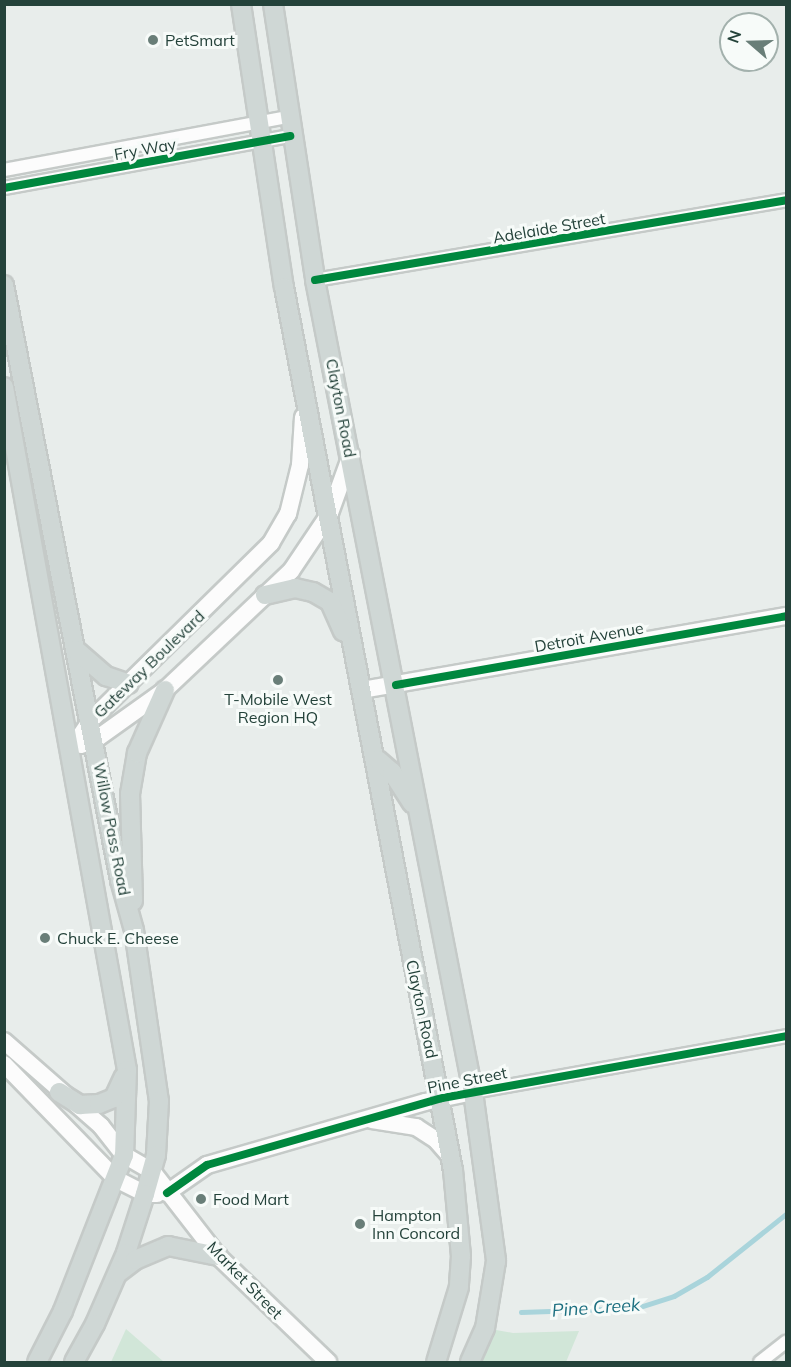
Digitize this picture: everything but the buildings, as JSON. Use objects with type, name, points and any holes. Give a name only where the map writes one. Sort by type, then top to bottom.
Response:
[{"type":"main road","name":"Clayton Road","points":[[241,4],[257,123],[302,372],[363,694],[378,760],[401,914],[442,1098],[451,1157],[461,1256],[459,1287],[436,1358]]},
{"type":"main road","name":"Clayton Road","points":[[273,4],[290,136],[315,280],[396,685],[416,810],[473,1092],[496,1261],[485,1328],[470,1362]]},
{"type":"main road","name":"Willow Pass Road","points":[[4,285],[95,740],[120,880],[134,930],[159,1101],[152,1172],[145,1194],[95,1324],[74,1362]]},
{"type":"main road","name":"Gateway Boulevard","points":[[72,748],[90,721],[271,543],[288,514],[304,435],[302,372]]},
{"type":"main road","name":"Willow Pass Road","points":[[4,387],[72,748],[128,1070],[124,1155],[63,1311],[37,1362]]},
{"type":"main road","points":[[12,427],[34,497],[47,498]]},
{"type":"main road","name":"Gateway Boulevard","points":[[72,748],[95,740],[165,690],[291,570],[330,513],[351,455]]},
{"type":"main road","points":[[265,595],[295,588],[330,602],[342,622],[350,667],[363,694]]},
{"type":"main road","name":"Detroit Avenue","points":[[363,694],[396,685],[786,616]]},
{"type":"main road","points":[[76,650],[106,676],[129,684]]},
{"type":"main road","points":[[134,930],[130,794],[137,753],[165,690]]},
{"type":"main road","name":"Clayton Road","points":[[378,760],[392,772],[416,810]]},
{"type":"main road","name":"Market Street","points":[[4,1041],[59,1092],[101,1126],[124,1155],[152,1172],[167,1194],[219,1256],[328,1362]]},
{"type":"main road","points":[[4,1064],[116,1179],[145,1194],[167,1194]]},
{"type":"main road","points":[[59,1092],[80,1105],[99,1104],[114,1098],[128,1070]]},
{"type":"main road","name":"Pine Street","points":[[167,1194],[207,1165],[365,1119],[473,1092]]},
{"type":"main road","points":[[365,1119],[416,1127],[436,1140],[451,1157]]},
{"type":"main road","points":[[114,1276],[135,1260],[168,1246],[219,1256]]},
{"type":"street","name":"Fry Way","points":[[4,170],[288,117]]},
{"type":"street","name":"Fry Way","points":[[4,188],[290,136]]},
{"type":"street","name":"Adelaide Street","points":[[315,280],[786,200]]},
{"type":"street","name":"Pine Street","points":[[473,1092],[786,1036]]},
{"type":"street","points":[[760,1362],[786,1342]]},
{"type":"green space","points":[[485,1328],[513,1333],[579,1331],[566,1362],[470,1362]]},
{"type":"green space","points":[[126,1329],[164,1362],[111,1362]]},
{"type":"waterway","name":"Pine Creek","points":[[521,1312],[637,1308],[674,1296],[707,1277],[786,1214]]},
{"type":"cycle path","points":[[4,188],[290,136]]},
{"type":"cycle path","points":[[315,280],[786,200]]},
{"type":"cycle path","points":[[396,685],[786,616]]},
{"type":"cycle path","points":[[167,1193],[207,1165],[442,1098],[786,1036]]},
{"type":"place","name":"PetSmart","points":[[153,40]]},
{"type":"place","name":"T-Mobile West Region HQ","points":[[278,680]]},
{"type":"place","name":"Chuck E. Cheese","points":[[45,938]]},
{"type":"place","name":"Food Mart","points":[[201,1199]]},
{"type":"place","name":"Hampton Inn Concord","points":[[360,1224]]}]
